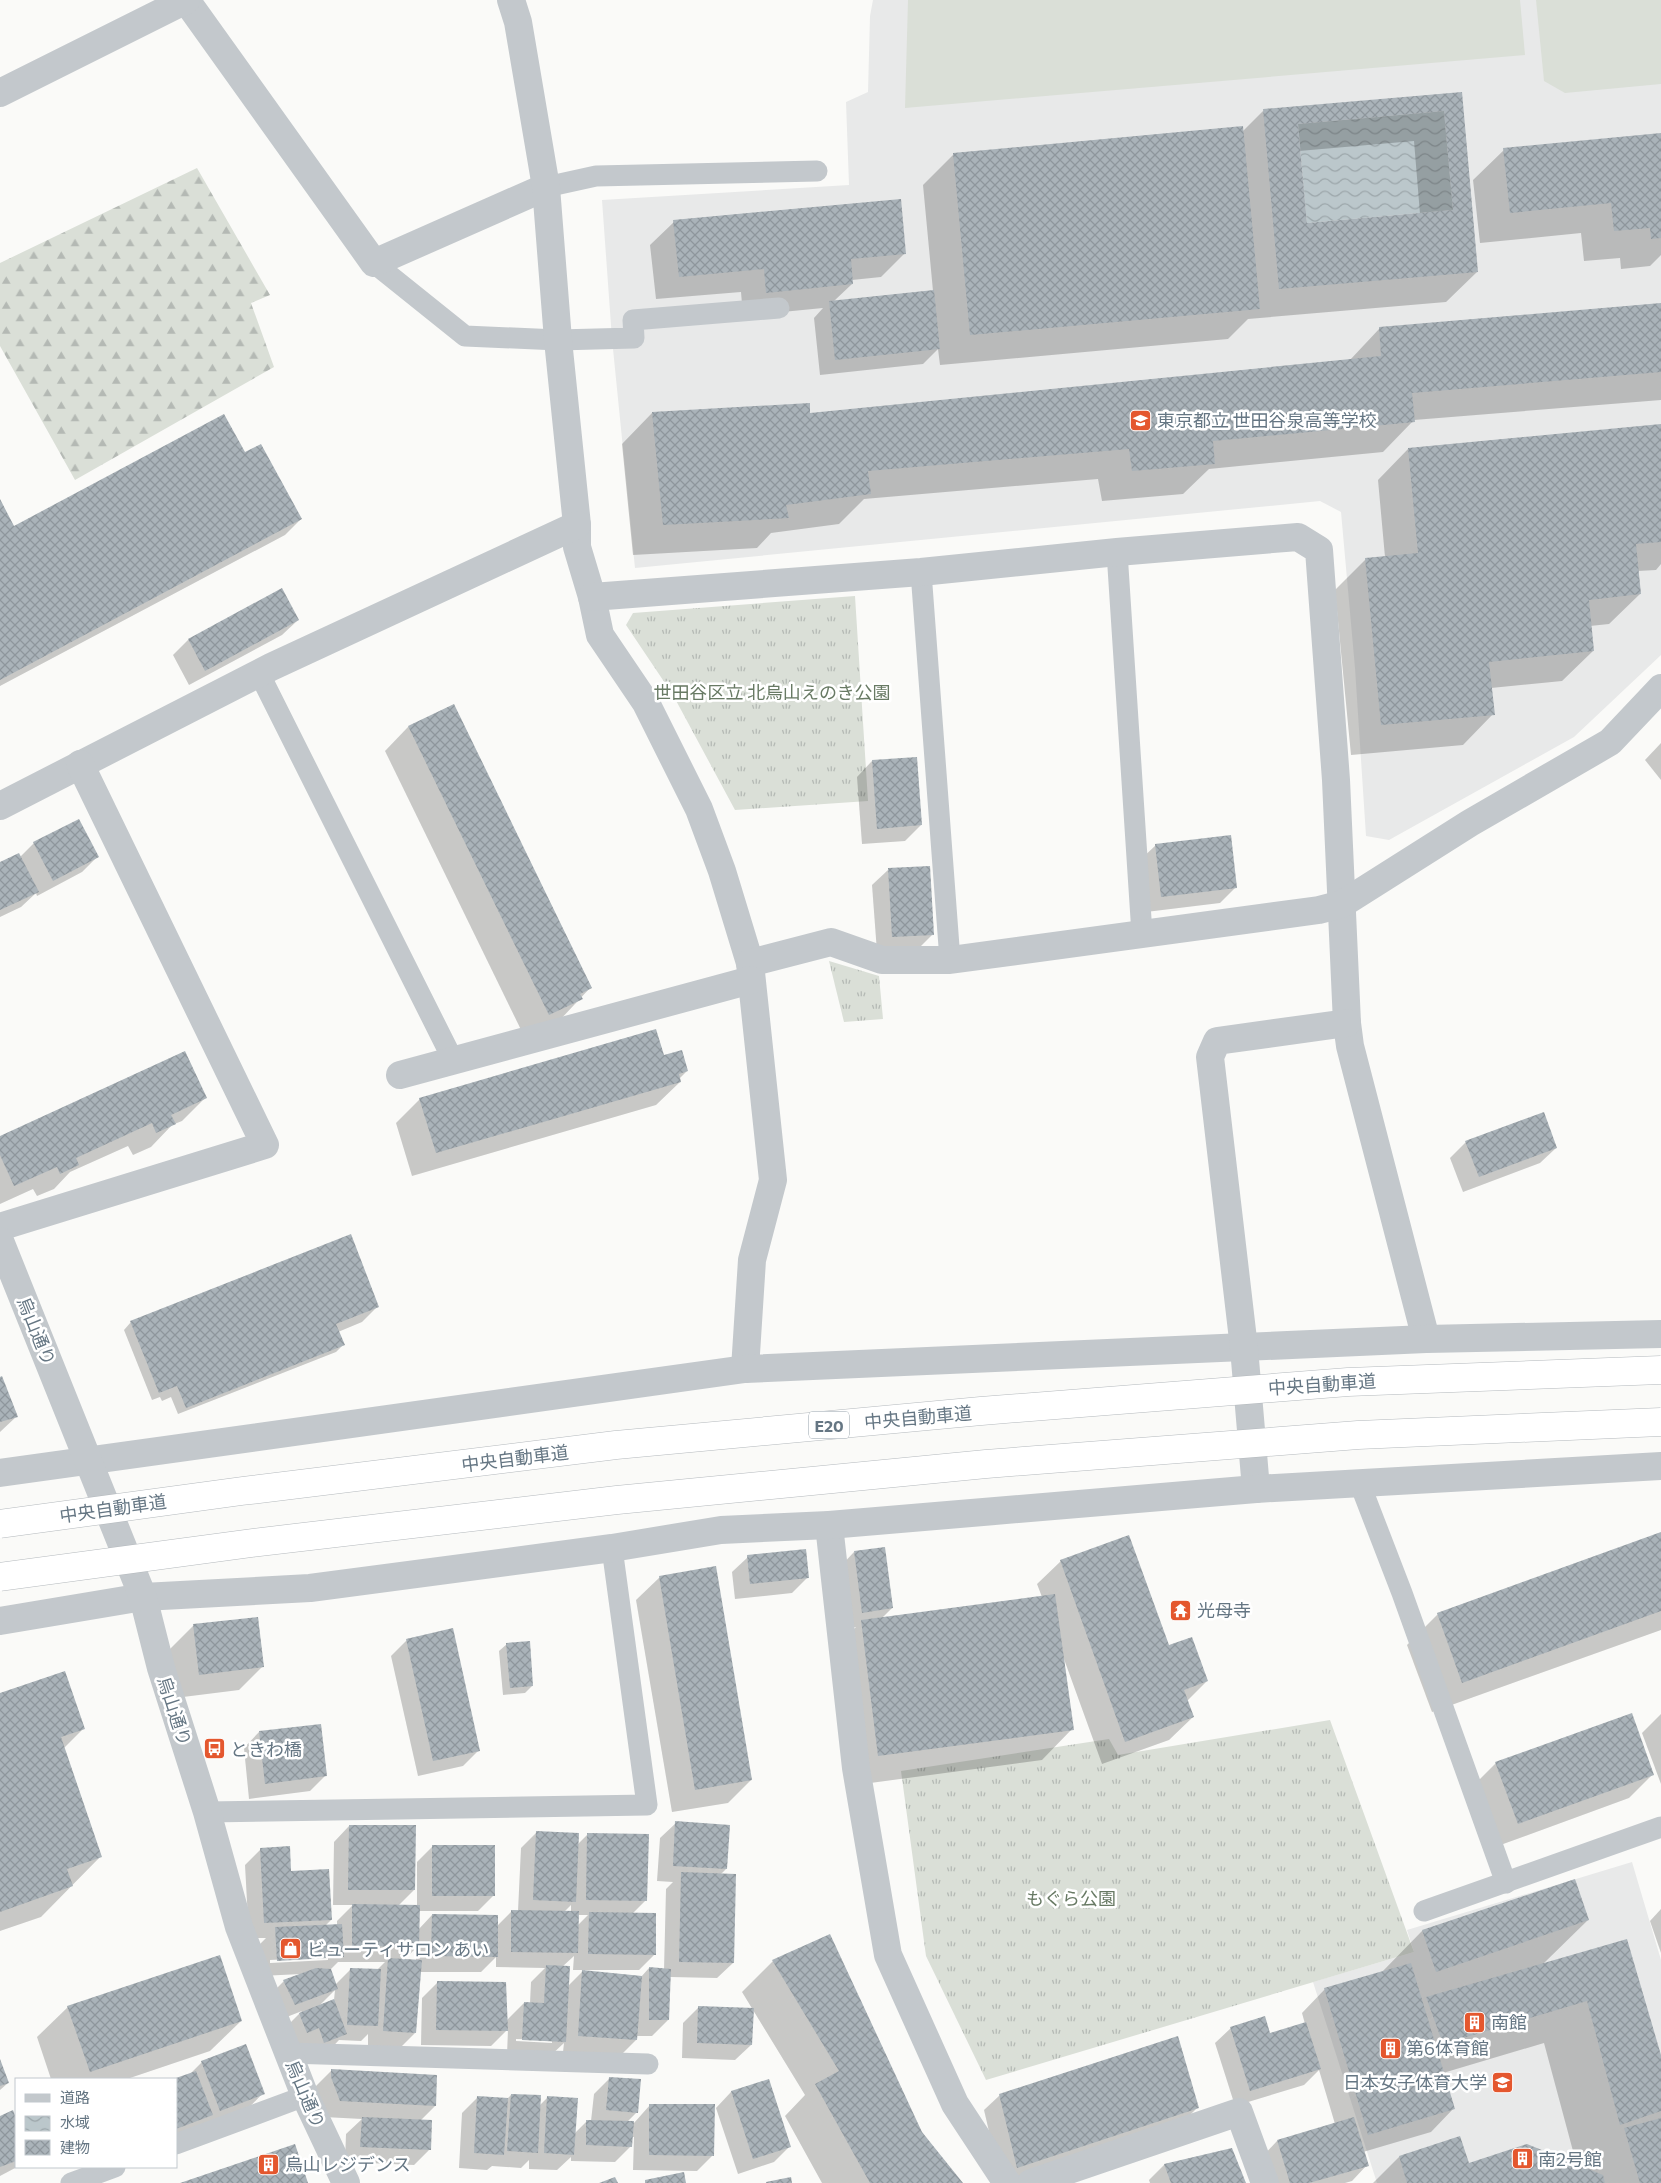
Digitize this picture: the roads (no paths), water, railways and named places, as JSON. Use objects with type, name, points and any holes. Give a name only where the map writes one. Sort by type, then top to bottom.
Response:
[{"type":"highway","name":"中央自動車道","points":[[0,1524],[242,1491],[606,1447],[981,1410],[1348,1382],[1661,1370]]},
{"type":"highway","points":[[0,1577],[252,1543],[587,1504],[986,1464],[1358,1435],[1661,1422]]},
{"type":"street","points":[[0,93],[186,0],[374,263],[546,187]]},
{"type":"street","points":[[511,0],[518,22],[546,187],[558,340],[576,525],[576,547],[592,597],[600,635],[646,703],[699,809],[722,871],[751,971],[773,1180],[752,1260],[745,1369]]},
{"type":"street","points":[[0,806],[258,673],[576,525]]},
{"type":"street","points":[[592,597],[921,572],[1117,552],[1298,537],[1319,550],[1336,780],[1347,1023],[1350,1046],[1426,1339]]},
{"type":"street","points":[[400,1075],[751,971],[831,942],[882,960],[950,960],[1319,910],[1342,904],[1470,823],[1610,742],[1661,688]]},
{"type":"street","points":[[0,1227],[265,1145],[80,764]]},
{"type":"street","points":[[1256,1489],[1244,1348],[1210,1057],[1217,1041],[1347,1023]]},
{"type":"street","name":"烏山通り","points":[[0,1241],[143,1597],[161,1668],[207,1812],[239,1927],[305,2096],[346,2183]]},
{"type":"street","points":[[0,1473],[745,1369],[1426,1339],[1661,1334]]},
{"type":"street","points":[[0,1621],[143,1597],[310,1588],[612,1548],[721,1530],[828,1525],[1256,1489],[1661,1466]]},
{"type":"street","points":[[828,1525],[856,1768],[888,1955],[954,2104],[1006,2183]]},
{"type":"street","points":[[1031,2183],[1239,2112],[1265,2183]]},
{"type":"lane","points":[[546,187],[596,176],[817,171]]},
{"type":"lane","points":[[374,263],[465,336],[558,340],[634,338],[633,320],[779,308]]},
{"type":"lane","points":[[1117,552],[1142,934]]},
{"type":"lane","points":[[921,572],[950,960]]},
{"type":"lane","points":[[258,673],[453,1060]]},
{"type":"lane","points":[[1360,1484],[1402,1593],[1506,1883]]},
{"type":"lane","points":[[207,1812],[647,1805],[612,1548]]},
{"type":"lane","points":[[1424,1911],[1661,1827]]},
{"type":"lane","points":[[288,2053],[648,2064]]},
{"type":"lane","points":[[178,2143],[305,2096]]},
{"type":"lane","points":[[71,2183],[111,2168]]},
{"type":"water","points":[[1444,111],[1453,210],[1307,223],[1298,124]]},
{"type":"place","name":"東京都立 世田谷泉高等学校","points":[[1141,420]]},
{"type":"place","name":"光母寺","points":[[1181,1610]]},
{"type":"place","name":"ときわ橋","points":[[214,1749]]},
{"type":"place","name":"ビューティサロン あい","points":[[291,1949]]},
{"type":"place","name":"南館","points":[[1475,2022]]},
{"type":"place","name":"第6体育館","points":[[1390,2048]]},
{"type":"place","name":"日本女子体育大学","points":[[1503,2082]]},
{"type":"place","name":"南2号館","points":[[1522,2159]]},
{"type":"place","name":"烏山レジデンス","points":[[269,2164]]},
{"type":"park label","name":"世田谷区立 北烏山えのき公園","points":[[772,692]]},
{"type":"park label","name":"もぐら公園","points":[[1071,1898]]}]
